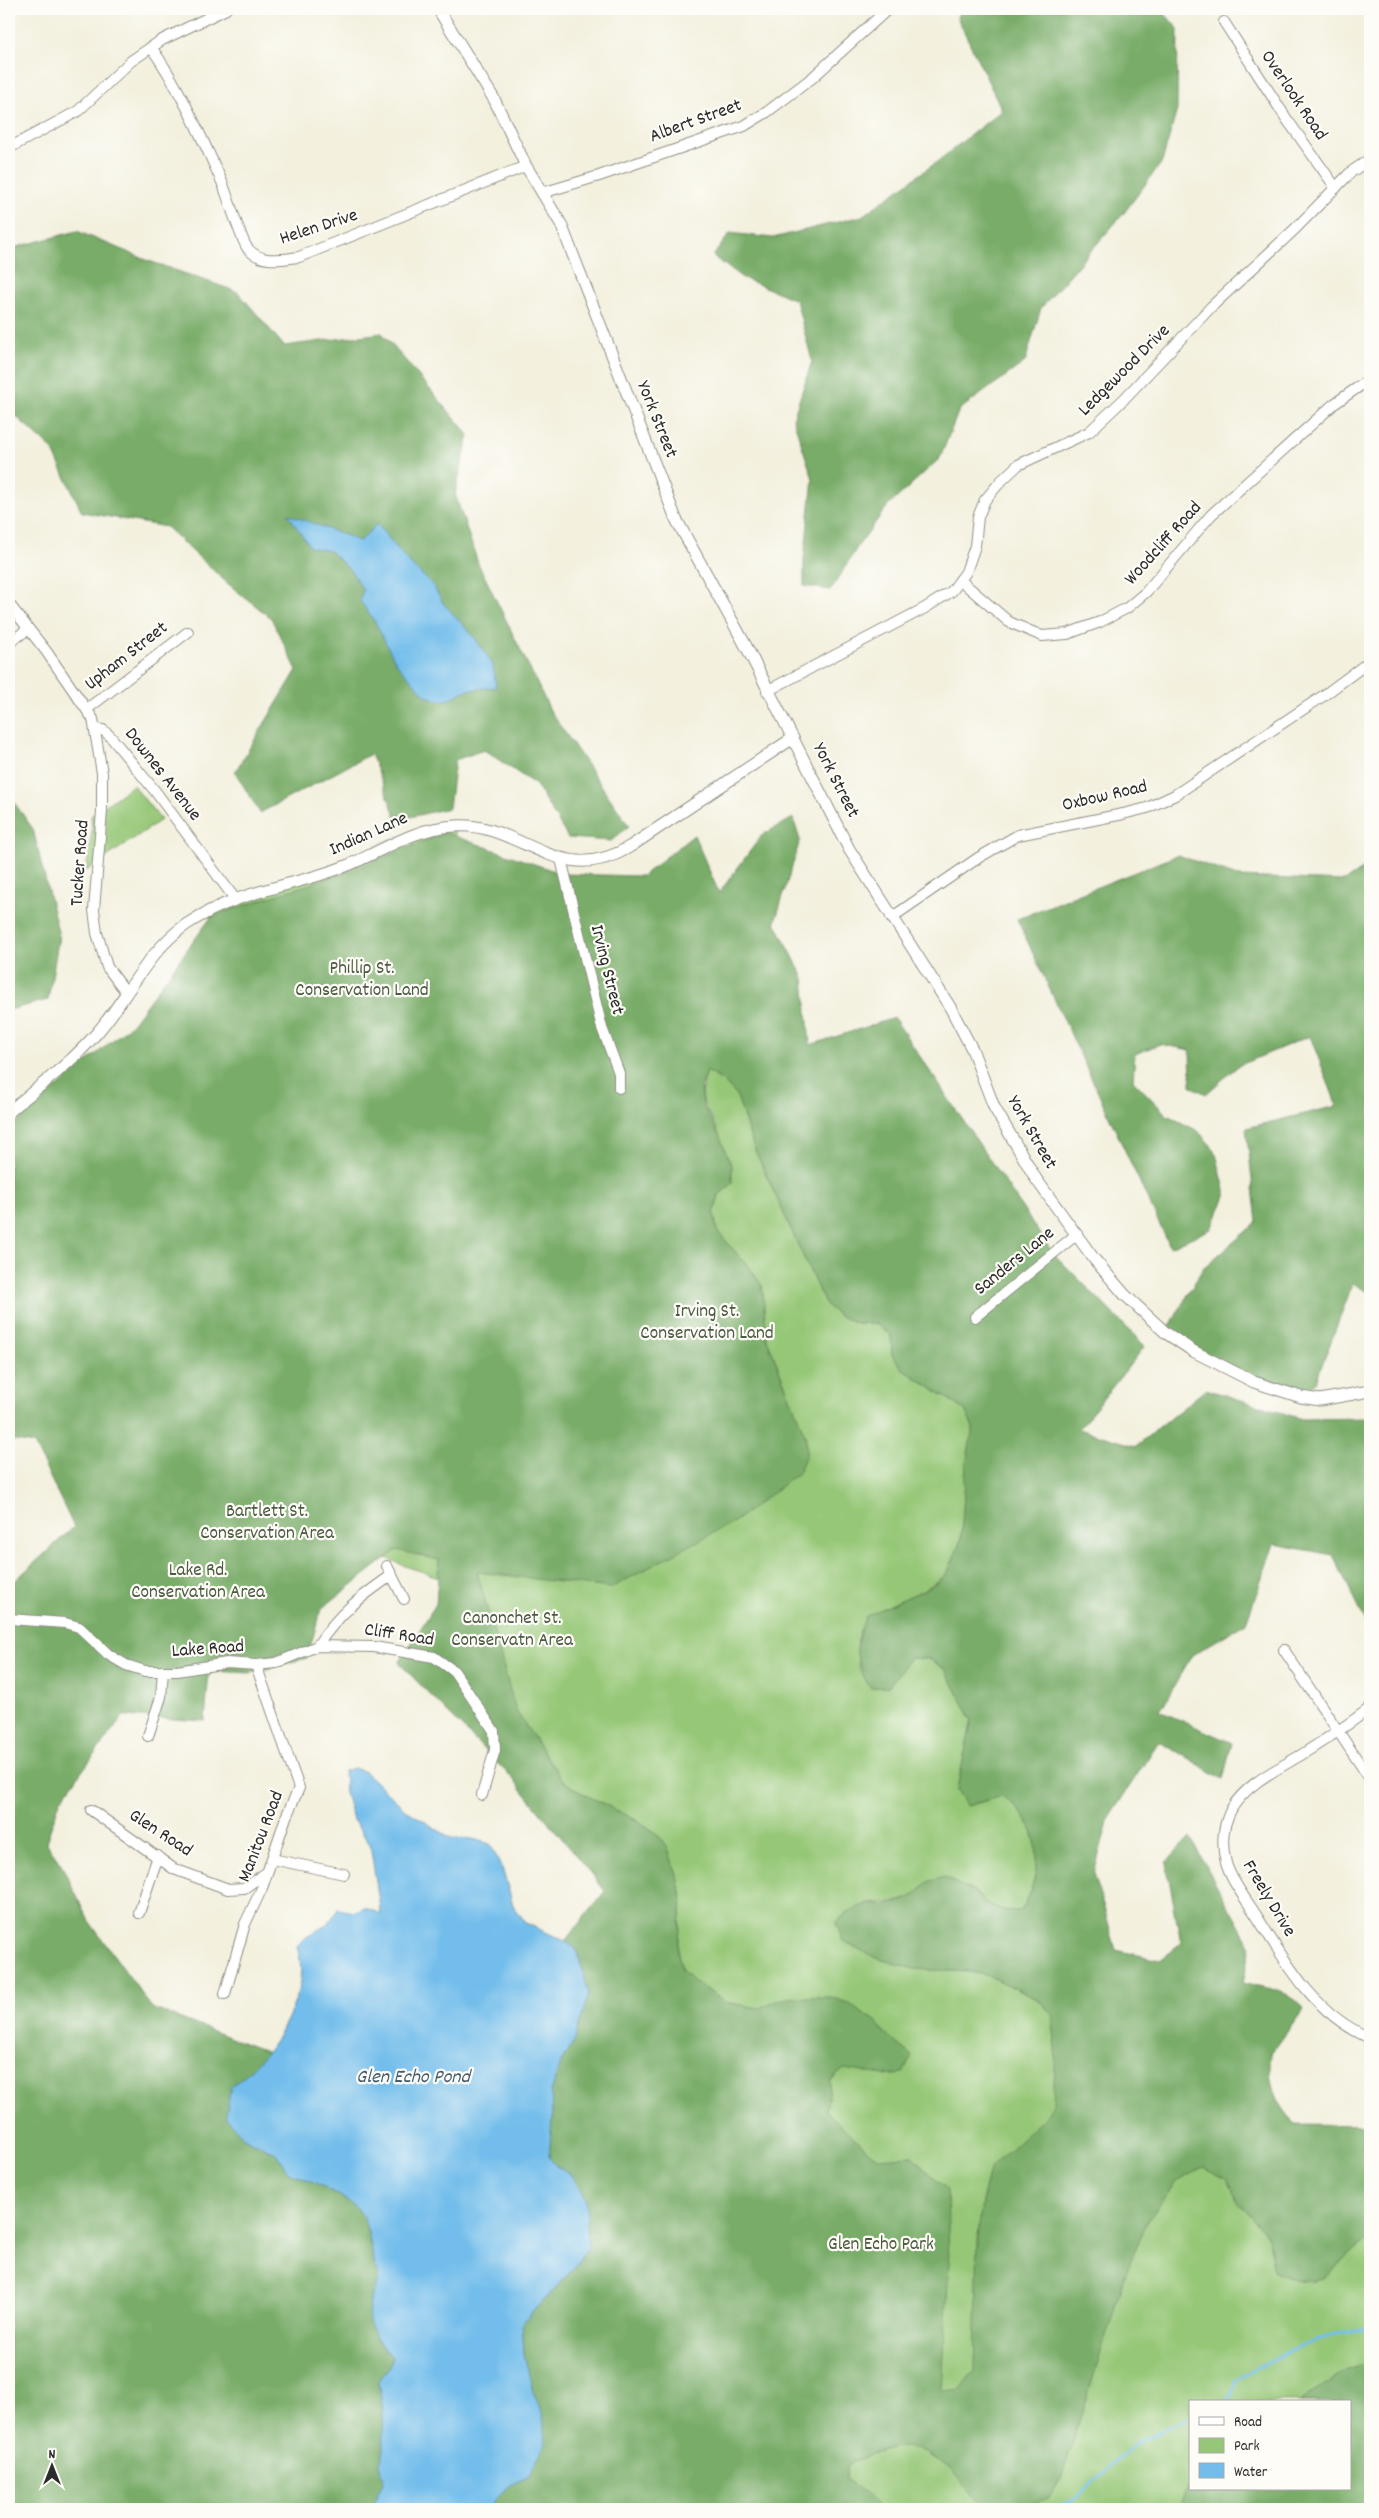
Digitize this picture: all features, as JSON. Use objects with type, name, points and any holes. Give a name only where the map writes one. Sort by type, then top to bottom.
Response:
[{"type":"street","points":[[9,148],[78,111],[131,61],[151,47],[226,9]]},
{"type":"street","name":"York Street","points":[[438,9],[494,99],[526,166],[561,224],[676,518],[742,639],[849,849],[891,918],[950,1007],[972,1049],[994,1107],[1036,1179],[1109,1277],[1142,1311],[1171,1336],[1221,1366],[1278,1391],[1320,1400],[1370,1391]]},
{"type":"street","name":"Albert Street","points":[[542,193],[599,176],[744,126],[767,112],[812,78],[888,9]]},
{"type":"street","name":"Overlook Road","points":[[1224,22],[1286,118],[1336,188]]},
{"type":"street","name":"Helen Drive","points":[[151,47],[167,69],[195,126],[222,183],[248,248],[259,257],[273,260],[298,257],[526,166]]},
{"type":"street","name":"Ledgewood Drive","points":[[767,691],[925,608],[952,591],[960,580],[975,546],[978,517],[985,500],[1002,481],[1018,465],[1088,432],[1123,400],[1211,307],[1351,172],[1370,159]]},
{"type":"street","name":"Woodcliff Road","points":[[960,580],[1009,622],[1042,636],[1067,634],[1100,622],[1127,608],[1146,592],[1211,515],[1334,404],[1370,379]]},
{"type":"street","name":"Downes Avenue","points":[[9,604],[87,709],[95,728],[103,730],[110,736],[155,791],[235,899]]},
{"type":"street","points":[[9,643],[28,629]]},
{"type":"street","name":"Upham Street","points":[[87,709],[188,632]]},
{"type":"street","name":"Oxbow Road","points":[[891,918],[978,858],[1018,835],[1124,814],[1147,808],[1175,795],[1323,696],[1370,661]]},
{"type":"street","name":"Tucker Road","points":[[95,728],[102,773],[102,810],[94,910],[97,933],[107,967],[126,992]]},
{"type":"street","name":"Indian Lane","points":[[9,1112],[73,1058],[96,1034],[151,957],[174,935],[200,916],[235,899],[332,871],[415,833],[442,827],[472,826],[561,859],[594,861],[616,855],[793,738]]},
{"type":"street","name":"Irving Street","points":[[561,859],[602,1028],[619,1073],[619,1088]]},
{"type":"street","name":"Sanders Lane","points":[[975,1317],[1077,1234]]},
{"type":"street","points":[[386,1566],[404,1599]]},
{"type":"street","points":[[317,1646],[333,1622],[350,1604],[392,1575]]},
{"type":"street","name":"Lake Road","points":[[9,1619],[65,1623],[79,1627],[109,1655],[126,1665],[145,1670],[191,1669],[227,1663],[276,1663],[317,1646]]},
{"type":"street","name":"Cliff Road","points":[[317,1646],[374,1647],[418,1653],[434,1657],[449,1666],[494,1731],[495,1750],[482,1795]]},
{"type":"street","points":[[1284,1650],[1370,1779]]},
{"type":"street","name":"Manitou Road","points":[[225,1994],[245,1924],[299,1788],[256,1664]]},
{"type":"street","points":[[148,1736],[161,1697],[163,1671]]},
{"type":"street","name":"Freely Drive","points":[[1370,1708],[1338,1732],[1267,1776],[1242,1795],[1228,1815],[1223,1839],[1224,1851],[1233,1879],[1296,1979],[1316,2002],[1332,2015],[1370,2038]]},
{"type":"street","name":"Glen Road","points":[[91,1810],[174,1869],[228,1889],[244,1888],[266,1873]]},
{"type":"street","points":[[138,1913],[158,1856]]},
{"type":"street","points":[[272,1860],[344,1874]]},
{"type":"green space","points":[[961,9],[1161,9],[1178,29],[1177,110],[1162,162],[1124,213],[1041,308],[1025,362],[959,410],[940,458],[887,507],[858,546],[831,590],[804,586],[804,559],[813,479],[793,419],[812,361],[796,300],[741,277],[713,256],[730,233],[773,238],[862,216],[938,161],[1002,110],[957,17]]},
{"type":"green space","points":[[77,231],[149,261],[238,292],[284,346],[382,333],[469,435],[455,494],[478,563],[551,712],[629,826],[611,841],[568,838],[536,785],[484,750],[455,760],[449,808],[397,820],[371,754],[260,813],[235,772],[297,670],[271,618],[227,583],[166,527],[82,512],[52,449],[9,410],[9,249]]},
{"type":"green space","points":[[133,785],[161,820],[86,871],[92,831],[91,816]]},
{"type":"green space","points":[[9,795],[33,829],[59,936],[48,1000],[9,1010]]},
{"type":"green space","points":[[793,818],[800,840],[775,922],[804,978],[810,1045],[894,1018],[1052,1252],[1145,1346],[1079,1429],[1136,1446],[1206,1389],[1302,1419],[1370,1418],[1370,1631],[1333,1555],[1274,1544],[1246,1623],[1192,1655],[1160,1711],[1232,1743],[1223,1779],[1159,1741],[1109,1818],[1094,1873],[1116,1950],[1160,1960],[1181,1944],[1166,1862],[1190,1837],[1251,1947],[1243,1983],[1285,1993],[1299,2002],[1304,2009],[1271,2054],[1270,2073],[1272,2083],[1274,2092],[1283,2109],[1296,2124],[1370,2125],[1370,2235],[1323,2279],[1310,2282],[1291,2279],[1274,2271],[1267,2235],[1238,2202],[1226,2179],[1203,2167],[1177,2182],[1145,2224],[1124,2278],[1062,2477],[1049,2498],[1012,2507],[997,2507],[983,2503],[972,2495],[947,2466],[919,2451],[903,2446],[876,2452],[846,2468],[846,2478],[881,2509],[490,2509],[497,2497],[506,2489],[528,2477],[543,2416],[533,2392],[524,2354],[522,2323],[575,2267],[588,2247],[572,2175],[557,2167],[549,2157],[552,2118],[551,2092],[559,2066],[575,2039],[581,1961],[576,1949],[565,1941],[605,1891],[514,1780],[399,1663],[436,1604],[439,1560],[397,1550],[321,1609],[307,1658],[252,1673],[209,1671],[205,1721],[123,1716],[60,1801],[46,1842],[63,1868],[89,1921],[152,2008],[268,2052],[248,2074],[231,2086],[241,2136],[276,2153],[288,2172],[341,2196],[351,2203],[363,2217],[379,2277],[370,2300],[376,2339],[392,2357],[389,2367],[378,2382],[383,2409],[384,2450],[381,2463],[384,2481],[370,2509],[9,2509],[9,1586],[74,1527],[34,1444],[9,1440],[9,1130],[31,1109],[132,1024],[212,916],[347,872],[446,833],[563,874],[642,876],[694,835],[719,893],[762,835]],"holes":[[[707,1071],[723,1081],[737,1096],[754,1148],[825,1304],[839,1316],[857,1323],[876,1324],[891,1335],[892,1354],[903,1369],[965,1410],[973,1427],[966,1465],[961,1540],[947,1574],[932,1586],[866,1616],[857,1644],[858,1661],[870,1688],[888,1687],[910,1658],[930,1659],[946,1670],[972,1720],[957,1789],[966,1806],[1002,1796],[1016,1807],[1026,1820],[1033,1834],[1037,1864],[1034,1880],[1029,1896],[1021,1911],[1002,1910],[987,1903],[973,1891],[943,1877],[928,1882],[916,1894],[904,1900],[854,1908],[836,1923],[843,1941],[876,1958],[914,1969],[971,1972],[990,1976],[1039,2000],[1052,2014],[1056,2049],[1053,2104],[1043,2119],[991,2167],[982,2201],[978,2238],[975,2371],[960,2389],[942,2391],[949,2263],[947,2190],[912,2156],[877,2158],[826,2112],[831,2080],[844,2069],[884,2075],[903,2073],[912,2056],[885,2034],[876,2021],[848,2003],[831,1997],[795,1997],[777,2000],[759,2008],[725,2002],[695,1982],[682,1970],[678,1954],[682,1900],[679,1881],[667,1847],[656,1833],[640,1822],[574,1789],[561,1778],[516,1711],[477,1572],[611,1588],[737,1520],[798,1473],[806,1455],[806,1438],[767,1339],[762,1286],[752,1271],[717,1231],[714,1213],[719,1195],[732,1183],[732,1167],[719,1135],[703,1106],[701,1087]]]},
{"type":"green space","points":[[454,830],[495,1062],[806,1438],[767,1339],[762,1286],[752,1271],[717,1231],[714,1213],[719,1195],[732,1183],[720,1137],[703,1100],[702,1093],[707,1071],[723,1081],[737,1096],[754,1148],[825,1304],[857,1323],[876,1324],[891,1335],[892,1354],[903,1369],[965,1410],[973,1427],[966,1465],[961,1540],[947,1575],[859,1631],[857,1651],[859,1670],[888,1687],[910,1658],[929,1659],[946,1670],[972,1720],[957,1790],[967,1806],[1002,1796],[1016,1807],[1026,1820],[1033,1834],[1037,1864],[1029,1896],[1021,1911],[1002,1910],[987,1903],[973,1891],[928,1883],[907,1899],[865,1904],[876,1958],[914,1969],[971,1972],[990,1976],[1039,2000],[1046,2008],[1159,2032],[1323,2279],[1370,2235],[1370,2385],[1340,2400],[1189,2400],[1189,2490],[1217,2509],[495,2509],[756,2008],[725,2002],[695,1982],[682,1970],[678,1954],[682,1900],[679,1881],[667,1847],[656,1833],[640,1822],[574,1789],[561,1778],[516,1712],[451,1581],[384,1557],[277,1082],[207,910],[351,859],[389,840]]},
{"type":"green space","points":[[1178,855],[1240,877],[1345,881],[1370,864],[1370,1293],[1353,1283],[1316,1381],[1301,1397],[1278,1391],[1166,1333],[1203,1268],[1257,1222],[1246,1128],[1337,1106],[1310,1036],[1238,1066],[1206,1094],[1191,1086],[1190,1050],[1160,1044],[1135,1054],[1133,1080],[1167,1115],[1198,1131],[1215,1150],[1226,1194],[1211,1229],[1170,1247],[1017,919]]},
{"type":"green space","points":[[1370,2361],[1370,2509],[1178,2509],[1189,2484],[1189,2490],[1352,2490],[1352,2400],[1303,2400],[1337,2375]]},
{"type":"water","points":[[288,514],[360,541],[377,524],[410,564],[432,584],[443,603],[475,638],[493,665],[496,687],[467,690],[447,700],[437,700],[425,695],[396,663],[375,622],[360,601],[363,590],[351,571],[330,551],[310,547]]},
{"type":"water","name":"Glen Echo Pond","points":[[354,1768],[365,1772],[406,1810],[451,1838],[473,1839],[490,1844],[502,1868],[513,1905],[526,1923],[565,1941],[576,1949],[589,1993],[575,2039],[559,2066],[551,2092],[552,2118],[549,2157],[557,2167],[572,2175],[586,2201],[588,2247],[575,2267],[522,2323],[524,2354],[533,2392],[543,2416],[545,2444],[528,2477],[506,2489],[497,2497],[490,2509],[370,2509],[384,2481],[380,2463],[384,2450],[383,2409],[378,2382],[389,2367],[392,2357],[371,2328],[369,2320],[370,2301],[379,2277],[363,2217],[351,2203],[341,2196],[288,2172],[276,2153],[241,2136],[226,2116],[231,2086],[260,2060],[285,2025],[294,2005],[301,1966],[297,1947],[303,1939],[328,1924],[338,1909],[355,1912],[364,1907],[381,1914],[370,1844],[353,1820],[345,1793],[344,1771]]},
{"type":"waterway","points":[[1227,2400],[1235,2379],[1319,2338],[1370,2327]]},
{"type":"waterway","points":[[1051,2509],[1069,2503],[1138,2442],[1189,2418]]},
{"type":"park label","name":"Phillip St. Conservation Land","points":[[362,980]]},
{"type":"park label","name":"Irving St. Conservation Land","points":[[707,1323]]},
{"type":"park label","name":"Bartlett St. Conservation Area","points":[[267,1523]]},
{"type":"park label","name":"Lake Rd. Conservation Area","points":[[198,1582]]},
{"type":"park label","name":"Canonchet St. Conservatn Area","points":[[512,1630]]},
{"type":"park label","name":"Glen Echo Park","points":[[881,2245]]}]
